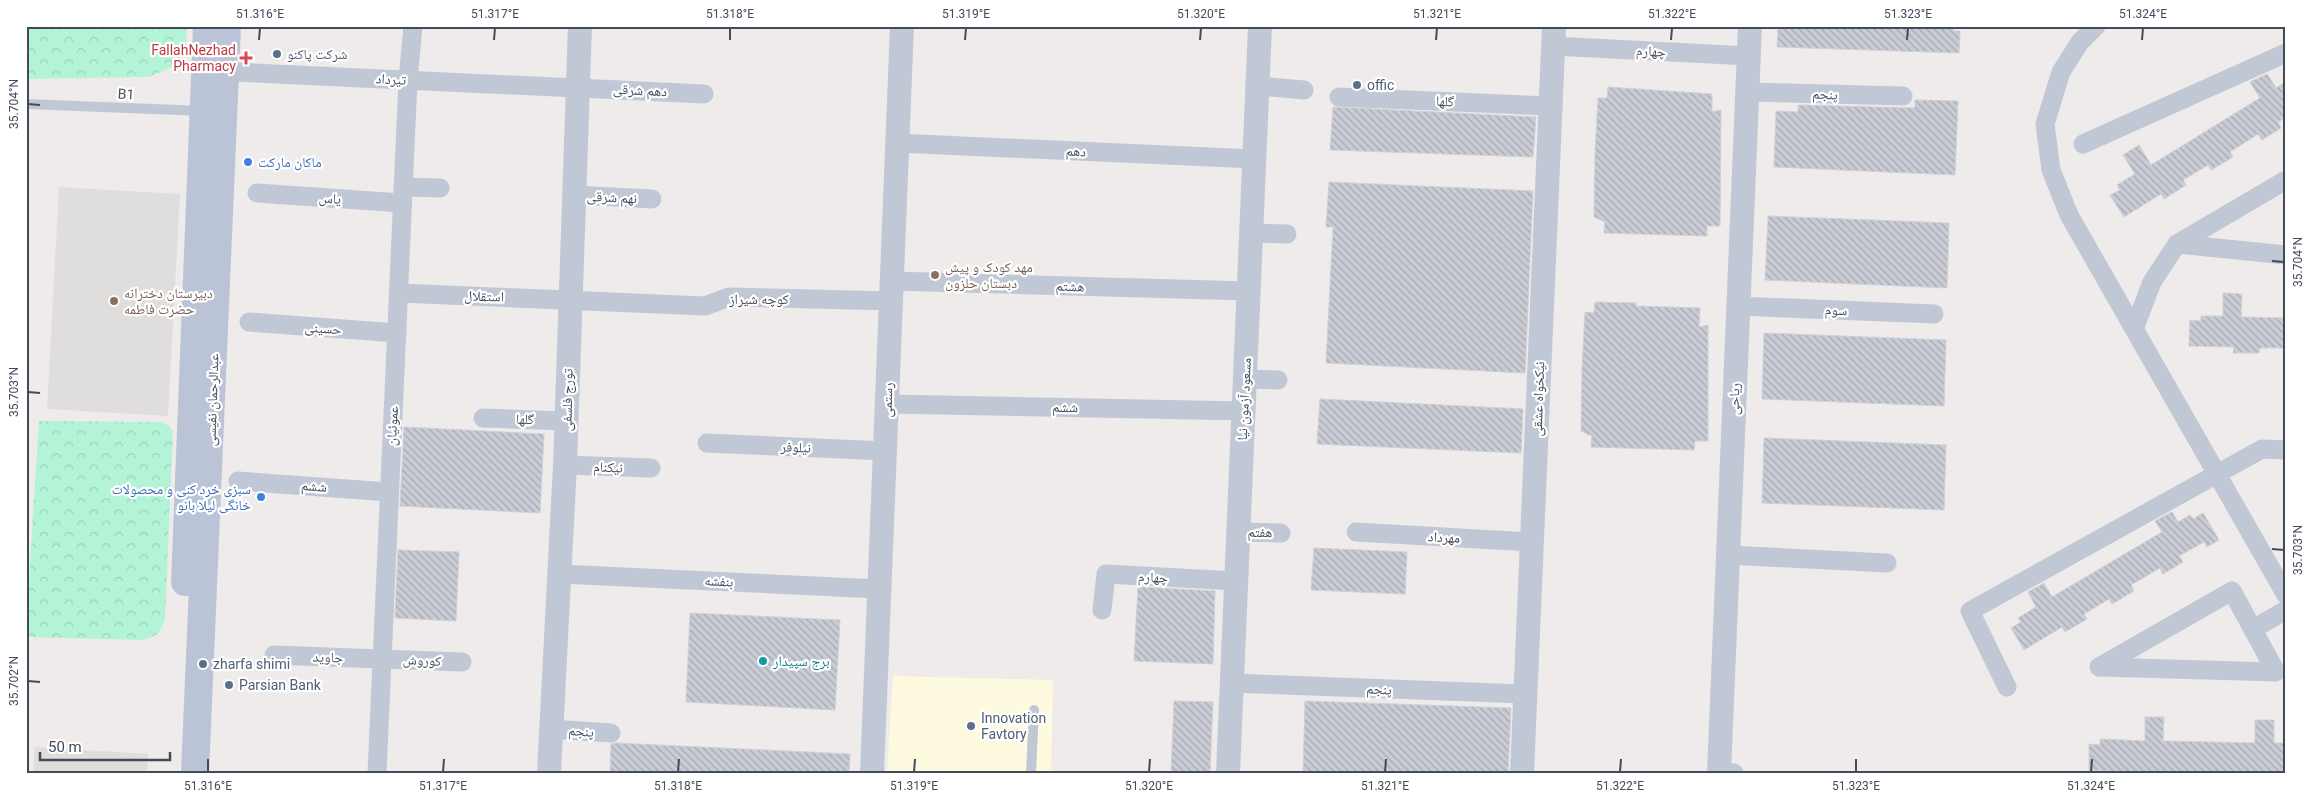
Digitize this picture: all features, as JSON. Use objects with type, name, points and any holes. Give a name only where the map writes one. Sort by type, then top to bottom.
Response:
[{"type":"main road","name":"عبدالرحمان نفیسی","points":[[195,773],[215,71],[207,26]]},
{"type":"main road","name":"عبدالرحمان نفیسی","points":[[215,71],[227,26]]},
{"type":"main road","name":"عبدالرحمان نفیسی","points":[[176,773],[214,112]]},
{"type":"street","name":"عموئیان","points":[[377,773],[408,80],[414,26]]},
{"type":"street","name":"تورج فلسفی","points":[[549,773],[565,465],[572,195],[580,26]]},
{"type":"street","name":"رستمی","points":[[872,773],[902,26]]},
{"type":"street","name":"مسعود آزمون نیا","points":[[1228,773],[1260,26]]},
{"type":"street","name":"ریاحی","points":[[1719,772],[1750,26]]},
{"type":"street","points":[[2096,26],[2080,42],[2060,72],[2045,124],[2051,170],[2069,215],[2286,595]]},
{"type":"street","name":"چهارم","points":[[1554,36],[1749,56]]},
{"type":"street","name":"نیکخواه عشقی","points":[[1522,773],[1554,36]]},
{"type":"street","points":[[2083,144],[2286,53]]},
{"type":"street","name":"تیرداد","points":[[215,71],[577,86]]},
{"type":"street","name":"دهم شرقی","points":[[577,86],[704,94]]},
{"type":"street","points":[[1258,86],[1304,90]]},
{"type":"street","name":"پنجم","points":[[1747,92],[1904,96]]},
{"type":"street","name":"گلها","points":[[1339,96],[1550,106]]},
{"type":"street","name":"دهم","points":[[897,143],[1254,159]]},
{"type":"street","points":[[2134,329],[2152,282],[2177,244],[2286,180]]},
{"type":"street","name":"یاس","points":[[257,194],[403,195],[440,188]]},
{"type":"street","name":"نهم شرقی","points":[[572,195],[652,199]]},
{"type":"street","points":[[1251,233],[1287,234]]},
{"type":"street","points":[[2177,244],[2286,255]]},
{"type":"street","name":"هشتم","points":[[891,291],[1249,291]]},
{"type":"street","name":"کوچه شیراز","points":[[569,299],[705,306],[729,297],[891,291]]},
{"type":"street","name":"استقلال","points":[[398,293],[569,299]]},
{"type":"street","name":"سوم","points":[[1738,306],[1934,314]]},
{"type":"street","name":"حسینی","points":[[249,322],[397,333]]},
{"type":"street","points":[[1245,380],[1278,380]]},
{"type":"street","name":"ششم","points":[[887,404],[1244,411]]},
{"type":"street","name":"گلها","points":[[483,418],[566,421]]},
{"type":"street","name":"نیلوفر","points":[[707,442],[885,451]]},
{"type":"street","points":[[2007,687],[1970,611],[2262,449],[2286,450]]},
{"type":"street","name":"نیکنام","points":[[565,465],[651,468]]},
{"type":"street","name":"ششم","points":[[238,481],[389,492]]},
{"type":"street","name":"هفتم","points":[[1238,532],[1281,533]]},
{"type":"street","name":"مهرداد","points":[[1356,532],[1532,542]]},
{"type":"street","points":[[1728,555],[1887,563]]},
{"type":"street","name":"بنفشه","points":[[560,574],[879,589]]},
{"type":"street","name":"چهارم","points":[[1102,610],[1106,574],[1236,582]]},
{"type":"street","points":[[2232,591],[2253,629],[2276,672],[2099,667],[2232,591]]},
{"type":"street","points":[[2253,629],[2286,610]]},
{"type":"street","name":"جاوید","points":[[274,655],[382,658]]},
{"type":"street","name":"کوروش","points":[[382,658],[462,662]]},
{"type":"street","name":"پنجم","points":[[1232,683],[1525,694]]},
{"type":"street","name":"پنجم","points":[[552,729],[611,732]]},
{"type":"street","points":[[1719,772],[1734,773]]},
{"type":"lane","name":"B1","points":[[26,104],[214,112]]},
{"type":"lane","points":[[1031,773],[1034,710]]},
{"type":"shaded area","name":"دبیرستان دخترانه حضرت فاطمه","points":[[59,187],[180,194],[168,416],[47,409]]},
{"type":"shaded area","name":"Innovation Favtory","points":[[893,676],[1053,680],[1051,773],[887,773]]},
{"type":"shaded area","points":[[35,747],[148,754],[147,773],[33,773]]},
{"type":"green space","points":[[26,26],[187,26],[185,61],[149,77],[26,79]]},
{"type":"green space","points":[[39,421],[160,422],[169,426],[173,431],[165,619],[155,636],[142,640],[26,637],[26,596],[28,595]]},
{"type":"building","points":[[1778,26],[1954,26],[1953,31],[1960,31],[1959,53],[1777,47]]},
{"type":"building","points":[[2267,74],[2276,88],[2286,82],[2286,117],[2278,122],[2281,128],[2262,140],[2258,134],[2230,152],[2233,157],[2211,170],[2208,165],[2183,180],[2186,185],[2164,199],[2161,194],[2124,217],[2110,195],[2120,190],[2117,185],[2135,174],[2123,155],[2139,145],[2151,165],[2260,98],[2250,82]]},
{"type":"building","points":[[1608,87],[1712,94],[1712,112],[1721,110],[1720,226],[1707,226],[1707,236],[1604,233],[1605,222],[1594,217],[1595,153],[1598,98],[1607,98]]},
{"type":"building","points":[[1915,100],[1958,101],[1955,175],[1774,167],[1776,111],[1798,112],[1798,105],[1915,108]]},
{"type":"building","points":[[1333,107],[1536,117],[1533,157],[1330,150]]},
{"type":"building","points":[[1329,182],[1533,191],[1525,373],[1326,363],[1333,227],[1326,227]]},
{"type":"building","points":[[1768,216],[1949,223],[1947,288],[1765,280]]},
{"type":"building","points":[[2223,293],[2242,294],[2241,317],[2286,318],[2286,348],[2260,348],[2259,353],[2233,353],[2234,347],[2189,346],[2190,320],[2201,321],[2201,316],[2223,316]]},
{"type":"building","points":[[1595,302],[1636,303],[1636,306],[1700,308],[1699,327],[1708,325],[1708,441],[1695,441],[1694,450],[1591,447],[1592,436],[1581,431],[1582,368],[1585,312],[1594,313]]},
{"type":"building","points":[[1764,333],[1946,340],[1944,406],[1762,399]]},
{"type":"building","points":[[1320,399],[1523,409],[1521,453],[1317,444]]},
{"type":"building","points":[[404,427],[544,434],[540,513],[400,506]]},
{"type":"building","points":[[1764,438],[1946,445],[1944,510],[1762,503]]},
{"type":"building","points":[[2172,512],[2178,522],[2190,515],[2193,519],[2203,513],[2219,540],[2207,547],[2204,542],[2179,556],[2183,562],[2163,574],[2160,568],[2131,585],[2134,591],[2112,604],[2109,599],[2084,614],[2087,619],[2065,632],[2062,627],[2024,650],[2011,628],[2021,622],[2018,618],[2036,607],[2028,592],[2044,583],[2052,597],[2162,532],[2155,521]]},
{"type":"building","points":[[1314,548],[1407,552],[1405,594],[1311,590]]},
{"type":"building","points":[[398,550],[459,552],[456,621],[395,618]]},
{"type":"building","points":[[1138,587],[1215,591],[1213,664],[1134,661]]},
{"type":"building","name":"برج سپیدار","points":[[690,613],[840,620],[835,710],[686,702]]},
{"type":"building","points":[[1174,701],[1213,702],[1210,773],[1171,773]]},
{"type":"building","points":[[1305,701],[1511,708],[1508,773],[1303,773]]},
{"type":"building","points":[[2145,717],[2164,717],[2163,741],[2255,743],[2255,720],[2274,720],[2274,743],[2286,743],[2286,773],[2146,771],[2146,773],[2108,773],[2108,771],[2089,770],[2089,744],[2100,745],[2100,739],[2145,741]]},
{"type":"building","points":[[611,744],[850,754],[849,773],[610,773]]},
{"type":"place","name":"شرکت پاکنو","points":[[277,54]]},
{"type":"place","name":"FallahNezhad Pharmacy","points":[[246,58]]},
{"type":"place","name":"offic","points":[[1357,85]]},
{"type":"place","name":"ماکان مارکت","points":[[248,162]]},
{"type":"place","name":"مهد کودک و پیش دبستان حلزون","points":[[935,275]]},
{"type":"place","name":"دبیرستان دخترانه حضرت فاطمه","points":[[114,301]]},
{"type":"place","name":"سبزی خرد کنی و محصولات خانگی لیلا بانو","points":[[261,497]]},
{"type":"place","name":"برج سپیدار","points":[[763,661]]},
{"type":"place","name":"zharfa shimi","points":[[203,664]]},
{"type":"place","name":"Parsian Bank","points":[[229,685]]},
{"type":"place","name":"Innovation Favtory","points":[[971,726]]}]
